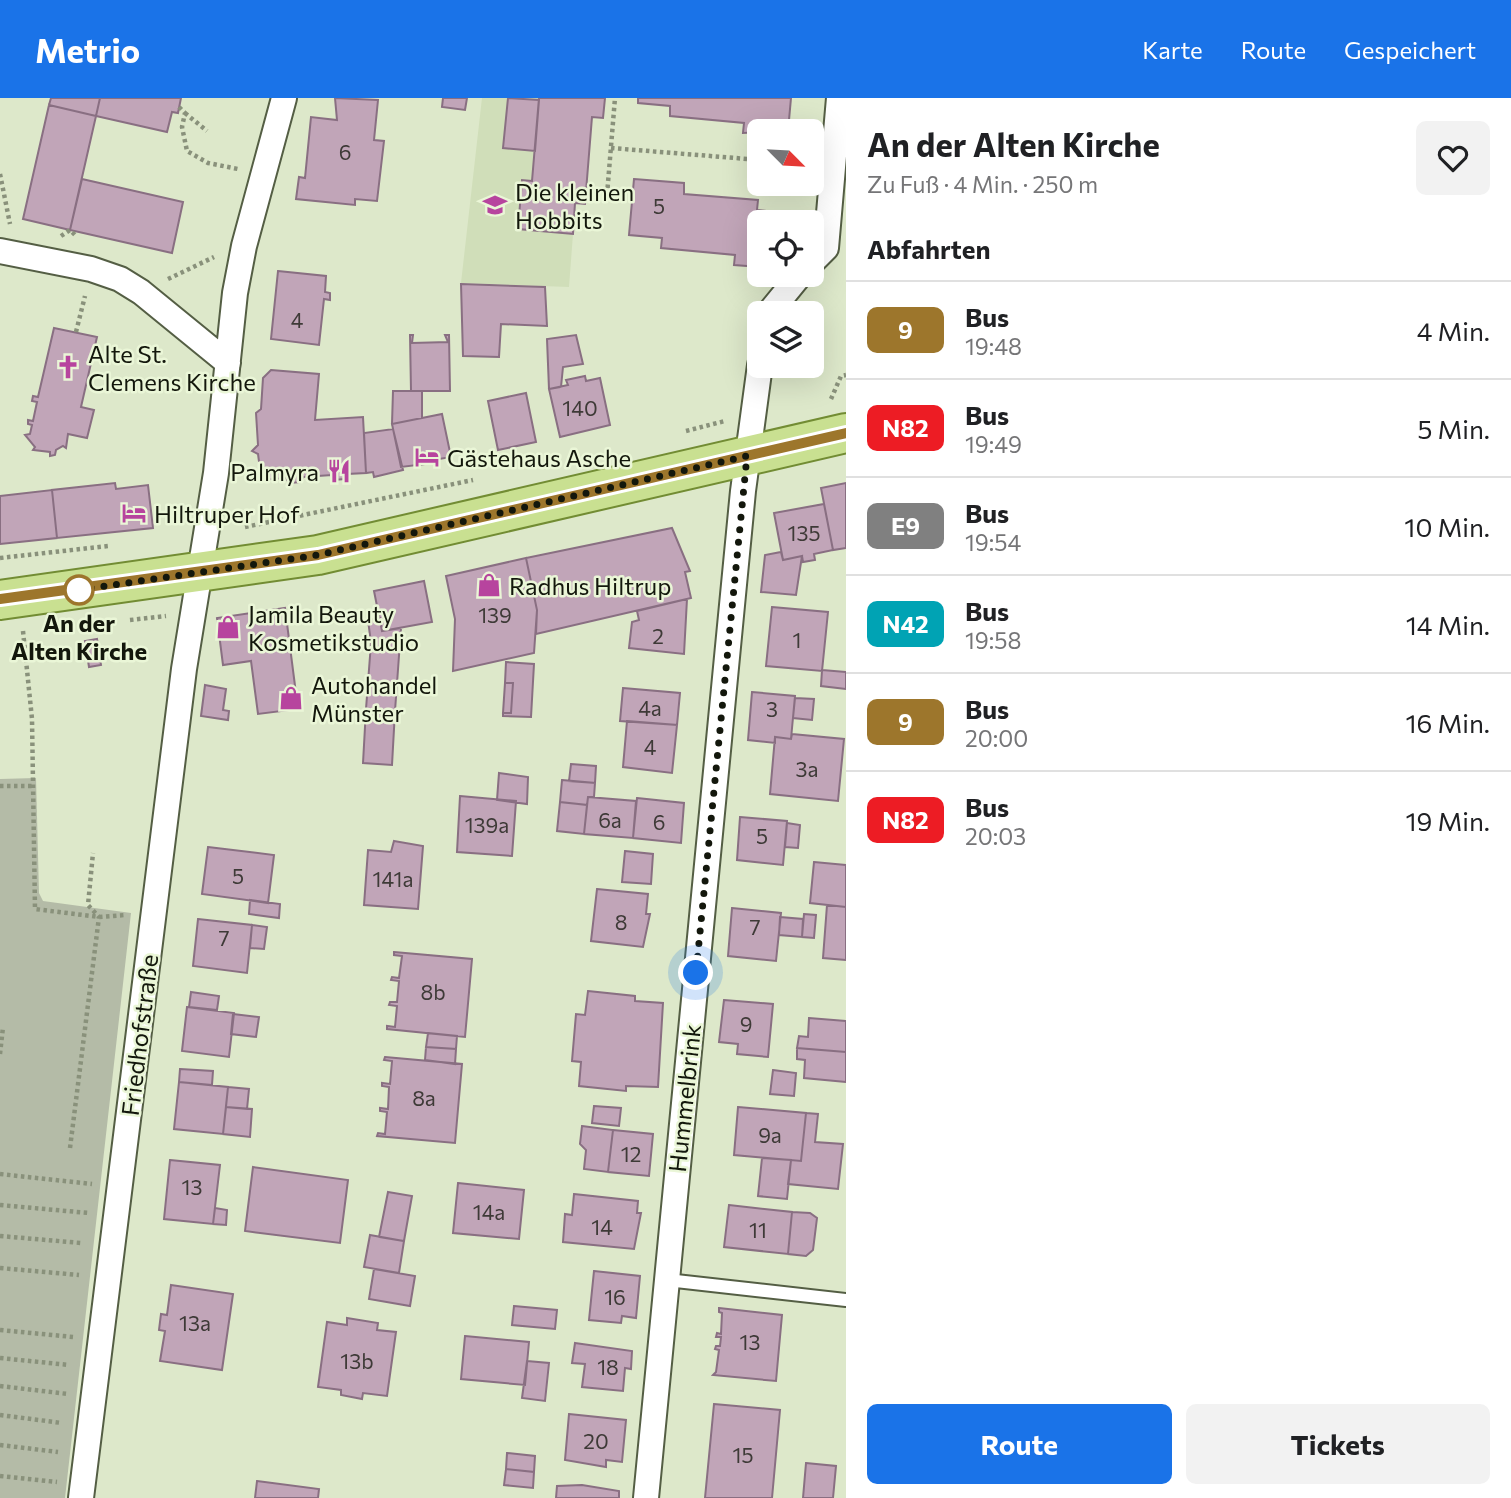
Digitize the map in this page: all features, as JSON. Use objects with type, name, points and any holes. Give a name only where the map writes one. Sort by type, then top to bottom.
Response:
[{"type":"main road","points":[[0,600],[318,555],[747,456],[838,410]]},
{"type":"street","points":[[199,573],[207,535],[244,246],[284,98]]},
{"type":"street","points":[[824,250],[839,98]]},
{"type":"street","points":[[6,252],[91,269],[136,289],[228,363]]},
{"type":"street","points":[[779,301],[790,287]]},
{"type":"street","name":"Hummelbrink","points":[[646,1498],[747,456],[758,378]]},
{"type":"street","name":"Friedhofstraße","points":[[81,1498],[184,669],[199,573]]},
{"type":"lane","points":[[667,1280],[846,1300]]},
{"type":"path","points":[[607,195],[615,98]]},
{"type":"path","points":[[179,107],[207,131]]},
{"type":"path","points":[[185,113],[183,138],[187,151],[195,158],[263,175]]},
{"type":"path","points":[[611,148],[747,159]]},
{"type":"path","points":[[0,174],[8,201],[6,252]]},
{"type":"path","points":[[136,289],[169,278],[222,252],[244,246]]},
{"type":"path","points":[[76,332],[91,269]]},
{"type":"path","points":[[819,401],[838,410],[841,376],[846,374]]},
{"type":"path","points":[[676,433],[754,415]]},
{"type":"path","points":[[207,535],[476,480]]},
{"type":"path","points":[[0,558],[116,545]]},
{"type":"path","points":[[23,631],[30,688],[35,909],[99,917]]},
{"type":"path","points":[[0,786],[33,786]]},
{"type":"path","points":[[70,1148],[99,917],[88,905],[93,853]]},
{"type":"path","points":[[0,1054],[2,1027]]},
{"type":"path","points":[[0,1174],[93,1184]]},
{"type":"path","points":[[0,1205],[89,1213]]},
{"type":"path","points":[[0,1236],[81,1243]]},
{"type":"path","points":[[0,1268],[79,1275]]},
{"type":"path","points":[[0,1330],[77,1337]]},
{"type":"path","points":[[0,1357],[74,1365]]},
{"type":"path","points":[[0,1386],[72,1394]]},
{"type":"path","points":[[0,1415],[67,1423]]},
{"type":"path","points":[[0,1445],[62,1452]]},
{"type":"path","points":[[0,1476],[61,1482]]},
{"type":"shaded area","name":"Die kleinen Hobbits","points":[[482,98],[539,98],[592,117],[589,156],[535,151],[532,181],[522,181],[518,229],[573,234],[569,287],[461,283]]},
{"type":"shaded area","points":[[36,778],[39,893],[43,901],[131,913],[65,1498],[0,1498],[0,779]]},
{"type":"building","points":[[51,98],[100,98],[96,116],[49,105]]},
{"type":"building","points":[[100,98],[181,98],[178,113],[172,112],[167,132],[96,116]]},
{"type":"building","points":[[335,98],[378,100],[374,140],[384,141],[377,201],[355,199],[355,205],[296,199],[299,177],[305,178],[311,117],[337,120]]},
{"type":"building","points":[[443,98],[467,98],[465,110],[442,107]]},
{"type":"building","points":[[508,98],[539,100],[535,151],[503,148]]},
{"type":"building","points":[[539,98],[605,98],[603,118],[592,117],[585,204],[575,203],[573,234],[518,229],[522,180],[532,181]]},
{"type":"building","points":[[638,98],[791,98],[789,119],[747,119],[747,133],[743,133],[744,123],[670,116],[670,106],[638,103]]},
{"type":"building","points":[[49,105],[96,116],[70,230],[23,219]]},
{"type":"building","points":[[82,179],[183,202],[172,253],[70,230]]},
{"type":"building","points":[[634,179],[684,183],[684,194],[758,200],[757,210],[747,210],[747,266],[734,265],[735,255],[661,248],[662,238],[629,235]]},
{"type":"building","points":[[278,271],[326,276],[325,292],[330,293],[330,300],[324,299],[319,345],[271,339]]},
{"type":"building","points":[[461,284],[545,287],[547,326],[501,324],[499,357],[463,356]]},
{"type":"building","name":"Alte St. Clemens Kirche","points":[[54,328],[97,337],[81,407],[94,410],[87,438],[68,434],[66,448],[63,446],[56,450],[55,455],[50,456],[50,452],[33,450],[35,447],[25,435],[30,434],[32,425],[28,424],[28,420],[33,421],[37,402],[32,401],[33,396],[38,397]]},
{"type":"building","points":[[410,335],[413,335],[412,343],[448,342],[445,335],[449,335],[450,391],[411,391]]},
{"type":"building","points":[[576,335],[583,364],[563,367],[561,387],[549,389],[547,339]]},
{"type":"building","points":[[271,370],[319,374],[315,420],[363,417],[366,473],[347,474],[345,479],[333,480],[332,475],[303,477],[301,482],[289,483],[286,478],[260,480],[254,476],[260,469],[258,454],[252,451],[258,445],[256,413],[261,409],[263,378]]},
{"type":"building","points":[[585,376],[586,381],[600,378],[610,425],[560,437],[549,389],[568,385],[566,380]]},
{"type":"building","points":[[393,391],[422,391],[422,418],[392,424]]},
{"type":"building","points":[[526,393],[536,442],[498,450],[488,401]]},
{"type":"building","points":[[442,414],[451,457],[433,460],[434,463],[401,467],[392,424]]},
{"type":"building","points":[[393,429],[403,470],[374,477],[373,472],[366,473],[364,433]]},
{"type":"building","points":[[115,483],[116,489],[148,485],[153,528],[57,538],[52,490]]},
{"type":"building","points":[[846,483],[846,548],[833,550],[821,488]]},
{"type":"building","points":[[52,490],[57,538],[0,544],[0,496]]},
{"type":"building","points":[[824,504],[833,550],[814,554],[815,560],[803,562],[802,556],[783,560],[774,513]]},
{"type":"building","points":[[672,528],[690,571],[685,572],[691,598],[536,634],[537,610],[526,558]]},
{"type":"building","points":[[781,552],[783,560],[802,556],[796,595],[761,592],[765,555]]},
{"type":"building","points":[[526,558],[537,610],[534,653],[453,671],[455,619],[446,576]]},
{"type":"building","points":[[424,581],[432,622],[382,631],[374,591]]},
{"type":"building","points":[[687,599],[684,654],[629,648],[632,622],[639,620],[637,611]]},
{"type":"building","points":[[772,607],[828,612],[822,671],[766,666]]},
{"type":"building","points":[[285,608],[298,709],[258,714],[251,661],[223,665],[217,618]]},
{"type":"building","points":[[380,618],[382,631],[401,628],[395,711],[366,709],[371,643],[368,620]]},
{"type":"building","points":[[97,639],[101,665],[89,667],[85,641]]},
{"type":"building","points":[[506,662],[534,664],[531,717],[503,716],[503,713],[511,713],[513,683],[505,683]]},
{"type":"building","points":[[822,670],[846,672],[846,689],[821,686]]},
{"type":"building","points":[[505,683],[513,683],[511,713],[503,713]]},
{"type":"building","points":[[205,685],[226,689],[223,710],[229,711],[228,720],[201,716]]},
{"type":"building","points":[[623,688],[680,693],[677,725],[620,721]]},
{"type":"building","points":[[752,692],[795,696],[791,739],[775,737],[775,743],[748,740]]},
{"type":"building","points":[[795,698],[814,699],[812,720],[793,718]]},
{"type":"building","points":[[366,709],[395,711],[392,765],[363,763]]},
{"type":"building","points":[[627,721],[677,725],[672,773],[623,767]]},
{"type":"building","points":[[792,734],[844,739],[838,801],[770,794],[775,737],[791,739]]},
{"type":"building","points":[[571,764],[596,766],[595,783],[569,781]]},
{"type":"building","points":[[499,773],[528,777],[527,804],[497,800]]},
{"type":"building","points":[[562,780],[595,783],[594,797],[588,797],[587,805],[560,802]]},
{"type":"building","points":[[460,796],[516,801],[512,856],[457,852]]},
{"type":"building","points":[[588,797],[636,801],[633,838],[584,834]]},
{"type":"building","points":[[637,798],[684,803],[681,843],[633,838]]},
{"type":"building","points":[[560,802],[587,805],[584,834],[557,831]]},
{"type":"building","points":[[740,817],[787,821],[783,865],[737,860]]},
{"type":"building","points":[[787,823],[800,825],[798,848],[785,847]]},
{"type":"building","points":[[394,841],[423,846],[418,909],[364,905],[368,850],[391,852]]},
{"type":"building","points":[[208,847],[274,855],[268,903],[202,894]]},
{"type":"building","points":[[625,851],[653,854],[651,884],[622,882]]},
{"type":"building","points":[[814,862],[846,865],[846,907],[810,903]]},
{"type":"building","points":[[597,889],[648,894],[646,914],[650,914],[643,947],[591,941]]},
{"type":"building","points":[[250,900],[280,904],[279,918],[249,914]]},
{"type":"building","points":[[827,905],[846,907],[846,960],[823,958]]},
{"type":"building","points":[[732,908],[781,913],[776,961],[728,956]]},
{"type":"building","points":[[804,914],[816,915],[814,938],[802,937]]},
{"type":"building","points":[[780,917],[803,919],[802,937],[779,935]]},
{"type":"building","points":[[198,919],[252,925],[247,973],[193,966]]},
{"type":"building","points":[[252,925],[267,927],[264,949],[250,948]]},
{"type":"building","points":[[394,952],[472,959],[465,1037],[387,1029],[387,1026],[395,1027],[397,1006],[389,1005],[390,1002],[397,1002],[399,981],[391,980],[392,977],[399,978],[402,956],[394,955]]},
{"type":"building","points":[[588,991],[635,996],[635,1001],[663,1003],[658,1087],[626,1086],[626,1091],[579,1086],[581,1062],[572,1061],[576,1014],[585,1015]]},
{"type":"building","points":[[191,992],[219,996],[217,1010],[189,1007]]},
{"type":"building","points":[[724,1000],[773,1004],[768,1057],[737,1054],[738,1044],[719,1042]]},
{"type":"building","points":[[187,1007],[234,1013],[229,1057],[182,1051]]},
{"type":"building","points":[[233,1014],[259,1017],[256,1037],[231,1034]]},
{"type":"building","points":[[809,1018],[846,1021],[846,1052],[797,1048],[799,1036],[808,1037]]},
{"type":"building","points":[[428,1033],[457,1036],[456,1049],[426,1047]]},
{"type":"building","points":[[426,1047],[456,1049],[455,1064],[425,1060]]},
{"type":"building","points":[[797,1048],[846,1052],[846,1082],[804,1078],[805,1060],[797,1059]]},
{"type":"building","points":[[385,1057],[462,1064],[455,1143],[377,1136],[378,1133],[385,1134],[387,1112],[380,1111],[380,1108],[388,1109],[389,1087],[382,1086],[382,1083],[390,1084],[392,1061],[384,1060]]},
{"type":"building","points":[[180,1069],[213,1071],[212,1085],[179,1082]]},
{"type":"building","points":[[773,1070],[796,1073],[794,1096],[770,1094]]},
{"type":"building","points":[[179,1082],[228,1087],[223,1134],[174,1129]]},
{"type":"building","points":[[228,1087],[249,1089],[247,1109],[226,1107]]},
{"type":"building","points":[[594,1106],[621,1108],[619,1126],[592,1123]]},
{"type":"building","points":[[226,1107],[252,1109],[250,1137],[223,1134]]},
{"type":"building","points":[[738,1107],[806,1113],[801,1161],[734,1155]]},
{"type":"building","points":[[806,1113],[818,1114],[815,1142],[843,1144],[838,1189],[788,1184],[791,1160],[801,1161]]},
{"type":"building","points":[[582,1126],[613,1130],[608,1172],[584,1169],[586,1150],[580,1144]]},
{"type":"building","points":[[613,1130],[653,1134],[649,1176],[608,1172]]},
{"type":"building","points":[[762,1158],[791,1160],[787,1199],[758,1196]]},
{"type":"building","points":[[170,1160],[220,1165],[213,1224],[164,1219]]},
{"type":"building","points":[[253,1167],[348,1180],[340,1243],[245,1231]]},
{"type":"building","points":[[458,1183],[524,1190],[519,1239],[453,1233]]},
{"type":"building","points":[[388,1192],[412,1196],[404,1241],[379,1237]]},
{"type":"building","points":[[574,1194],[638,1201],[637,1213],[641,1213],[634,1249],[563,1242],[565,1214],[572,1215]]},
{"type":"building","points":[[729,1205],[792,1212],[788,1254],[724,1247]]},
{"type":"building","points":[[215,1208],[227,1210],[226,1225],[213,1224]]},
{"type":"building","points":[[792,1212],[810,1213],[817,1218],[813,1250],[806,1256],[788,1254]]},
{"type":"building","points":[[370,1235],[404,1241],[399,1273],[364,1267]]},
{"type":"building","points":[[374,1269],[415,1276],[410,1306],[369,1299]]},
{"type":"building","points":[[594,1271],[640,1276],[636,1318],[622,1316],[621,1323],[589,1320]]},
{"type":"building","points":[[171,1285],[233,1294],[222,1370],[160,1361],[165,1331],[159,1330],[161,1314],[167,1315]]},
{"type":"building","points":[[514,1306],[557,1310],[555,1329],[512,1325]]},
{"type":"building","points":[[719,1308],[782,1315],[776,1381],[713,1375],[716,1372],[719,1350],[715,1349],[720,1346],[721,1337],[716,1337],[717,1333],[721,1334],[722,1313]]},
{"type":"building","points":[[347,1318],[378,1323],[377,1330],[396,1332],[387,1396],[363,1393],[362,1399],[341,1395],[341,1390],[318,1387],[327,1322],[347,1325]]},
{"type":"building","points":[[465,1336],[529,1342],[525,1385],[461,1379]]},
{"type":"building","points":[[575,1343],[632,1351],[631,1369],[625,1368],[623,1391],[582,1387],[585,1364],[572,1363]]},
{"type":"building","points":[[527,1361],[549,1363],[545,1401],[522,1398]]},
{"type":"building","points":[[714,1404],[780,1410],[772,1498],[705,1498]]},
{"type":"building","points":[[569,1414],[626,1420],[622,1462],[606,1460],[606,1467],[565,1460]]},
{"type":"building","points":[[507,1453],[535,1456],[534,1472],[506,1469]]},
{"type":"building","points":[[806,1463],[836,1466],[833,1498],[803,1498]]},
{"type":"building","points":[[506,1469],[534,1472],[533,1488],[504,1485]]},
{"type":"building","points":[[257,1481],[319,1489],[318,1498],[255,1498]]},
{"type":"building","points":[[582,1485],[619,1491],[619,1498],[556,1498],[557,1486]]},
{"type":"bus line","name":"9","points":[[0,599],[161,579],[318,555],[846,433]]},
{"type":"place","name":"Die kleinen Hobbits","points":[[495,205]]},
{"type":"place","name":"Alte St. Clemens Kirche","points":[[68,367]]},
{"type":"place","name":"Gästehaus Asche","points":[[427,457]]},
{"type":"place","name":"Palmyra","points":[[339,471]]},
{"type":"place","name":"Hiltruper Hof","points":[[134,513]]},
{"type":"place","name":"Radhus Hiltrup","points":[[489,585]]},
{"type":"place","name":"An der Alten Kirche","points":[[79,590]]},
{"type":"place","name":"Jamila Beauty Kosmetikstudio","points":[[228,627]]},
{"type":"place","name":"Autohandel Münster","points":[[291,698]]},
{"type":"route","points":[[79,590],[318,555],[747,456],[696,973]]}]
